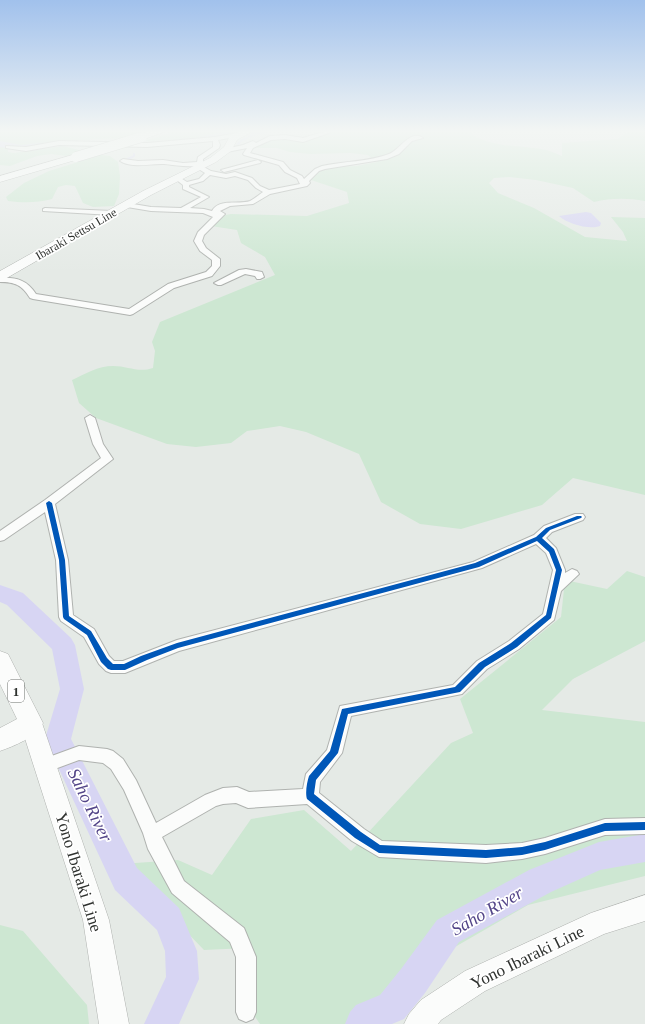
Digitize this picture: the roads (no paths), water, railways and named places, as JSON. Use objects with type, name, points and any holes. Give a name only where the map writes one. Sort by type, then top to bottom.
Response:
[{"type":"main road","name":"Ibaraki Settsu Line","points":[[0,276],[112,213],[187,178]]},
{"type":"main road","name":"1","points":[[0,660],[31,723]]},
{"type":"main road","points":[[0,740],[31,723]]},
{"type":"main road","name":"Yono Ibaraki Line","points":[[31,723],[96,920],[114,1024]]},
{"type":"main road","name":"Yono Ibaraki Line","points":[[419,1024],[431,1010],[475,981],[600,922],[645,908]]},
{"type":"street","points":[[246,178],[250,179],[258,187],[268,192]]},
{"type":"street","points":[[300,178],[301,182],[305,185]]},
{"type":"street","points":[[305,185],[307,183],[305,181],[309,178]]},
{"type":"street","points":[[182,181],[185,188],[206,197],[182,210]]},
{"type":"street","points":[[0,280],[18,281],[28,287],[33,296],[130,312],[171,286],[209,274],[214,269],[216,266],[216,259],[203,249],[198,241],[201,234],[221,214],[215,211],[216,210],[229,204],[251,203],[268,192],[305,185]]},
{"type":"street","points":[[127,206],[151,209],[204,211],[218,216]]},
{"type":"street","points":[[45,210],[112,213]]},
{"type":"street","points":[[214,269],[230,277]]},
{"type":"street","points":[[218,283],[246,271],[259,274],[260,277]]},
{"type":"street","points":[[0,537],[50,503],[107,459],[98,444],[90,418]]},
{"type":"street","points":[[50,503],[62,560],[66,616],[89,633],[104,660],[111,667],[125,667],[144,658],[177,646],[477,565],[538,538],[548,529],[579,518]]},
{"type":"street","points":[[310,796],[312,779],[334,753],[345,710],[457,690],[482,665],[514,645],[549,616],[559,570],[552,551],[538,538]]},
{"type":"street","points":[[555,589],[572,574]]},
{"type":"street","points":[[44,766],[79,753],[107,756],[117,764],[130,785],[152,832],[154,843],[178,887],[237,935],[246,957],[246,1012]]},
{"type":"street","points":[[152,832],[164,828],[211,800],[223,796],[237,795],[248,800],[310,796],[358,835],[379,849],[486,854],[545,846],[605,827],[645,826]]},
{"type":"water","points":[[586,212],[591,213],[601,223],[600,226],[579,226],[568,222],[559,216]]},
{"type":"waterway","name":"Saho River","points":[[0,593],[15,599],[63,645],[72,689],[58,739],[126,879],[168,919],[181,951],[183,979],[161,1024]]},
{"type":"waterway","name":"Saho River","points":[[362,1024],[368,1017],[392,1007],[413,981],[448,931],[540,881],[599,856],[645,848]]}]
